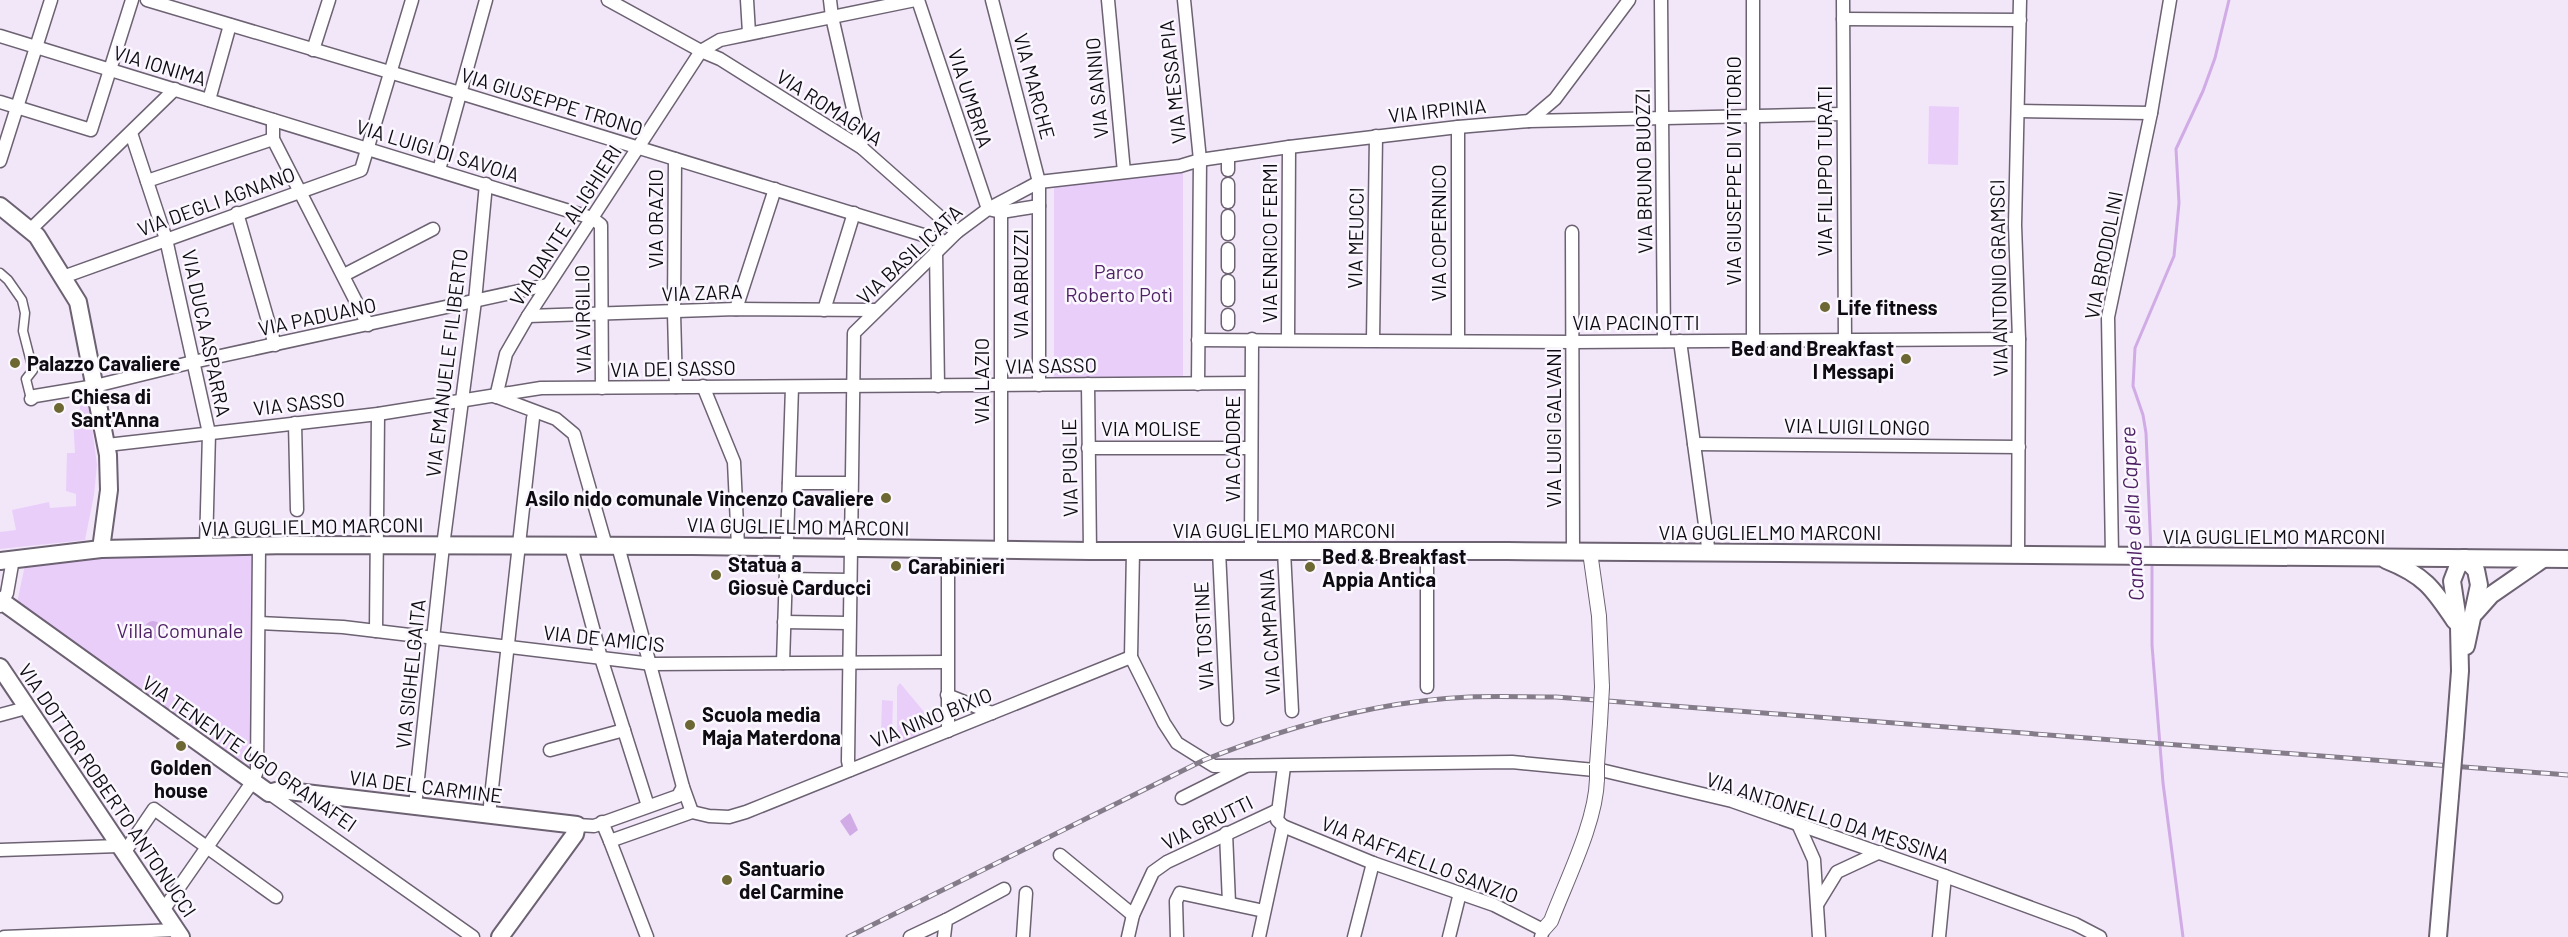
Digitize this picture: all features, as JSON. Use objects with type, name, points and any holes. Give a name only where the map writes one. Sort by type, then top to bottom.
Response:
[{"type":"main road","points":[[0,206],[30,230],[78,302],[107,445],[109,490],[101,549]]},
{"type":"main road","name":"VIA GUGLIELMO MARCONI","points":[[7,560],[101,549],[377,546],[738,546],[1090,551],[1427,551],[2568,559]]},
{"type":"main road","points":[[2380,558],[2403,566],[2430,584],[2459,627]]},
{"type":"main road","points":[[2438,937],[2460,671],[2459,627],[2452,581],[2464,558],[2476,570],[2479,585],[2460,671]]},
{"type":"main road","points":[[2472,616],[2491,595],[2543,559]]},
{"type":"main road","name":"VIA TENENTE UGO GRANAFEI","points":[[1,603],[269,793]]},
{"type":"main road","name":"VIA DOTTOR ROBERTO ANTONUCCI","points":[[0,667],[179,934]]},
{"type":"main road","name":"VIA DEL CARMINE","points":[[269,793],[280,790],[577,825]]},
{"type":"main road","points":[[500,937],[575,834],[577,825]]},
{"type":"street","points":[[0,160],[51,0]]},
{"type":"street","points":[[0,102],[91,130],[132,0]]},
{"type":"street","name":"VIA GIUSEPPE TRONO","points":[[147,0],[946,242]]},
{"type":"street","points":[[313,50],[329,0]]},
{"type":"street","points":[[368,148],[412,0]]},
{"type":"street","points":[[439,170],[486,0]]},
{"type":"street","name":"VIA ROMAGNA","points":[[608,0],[720,59],[862,148],[957,232]]},
{"type":"street","points":[[747,0],[749,33]]},
{"type":"street","points":[[830,0],[862,148]]},
{"type":"street","points":[[701,51],[720,40],[749,33],[917,0]]},
{"type":"street","name":"VIA UMBRIA","points":[[917,0],[988,209]]},
{"type":"street","name":"VIA MARCHE","points":[[992,0],[1039,182]]},
{"type":"street","name":"VIA SANNIO","points":[[1108,0],[1124,172]]},
{"type":"street","name":"VIA MESSAPIA","points":[[1184,0],[1200,160],[1198,384]]},
{"type":"street","points":[[1529,121],[1555,99],[1629,0]]},
{"type":"street","name":"VIA BRUNO BUOZZI","points":[[1661,0],[1664,341]]},
{"type":"street","name":"VIA GIUSEPPE DI VITTORIO","points":[[1753,0],[1753,341]]},
{"type":"street","name":"VIA FILIPPO TURATI","points":[[1843,0],[1845,341]]},
{"type":"street","name":"VIA ANTONIO GRAMSCI","points":[[2018,555],[2019,339],[2015,225],[2020,0]]},
{"type":"street","name":"VIA BRODOLINI","points":[[2112,555],[2108,317],[2151,113],[2170,0]]},
{"type":"street","points":[[1843,18],[2020,20]]},
{"type":"street","points":[[208,100],[230,25]]},
{"type":"street","name":"VIA IONIMA","points":[[0,36],[273,120]]},
{"type":"street","name":"VIA DANTE ALIGHIERI","points":[[496,397],[506,354],[528,316],[701,51]]},
{"type":"street","points":[[30,230],[175,89]]},
{"type":"street","points":[[2018,111],[2151,113]]},
{"type":"street","name":"VIA IRPINIA","points":[[1039,182],[1180,166],[1200,160],[1289,147],[1458,127],[1529,121],[1842,114]]},
{"type":"street","points":[[273,120],[273,139],[368,325]]},
{"type":"street","name":"VIA LUIGI DI SAVOIA","points":[[273,120],[591,218]]},
{"type":"street","name":"VIA COPERNICO","points":[[1458,127],[1458,340]]},
{"type":"street","name":"VIA DUCA ASPARRA","points":[[131,133],[166,238],[209,433],[206,548]]},
{"type":"street","name":"VIA MEUCCI","points":[[1373,340],[1376,136]]},
{"type":"street","points":[[147,182],[273,139]]},
{"type":"street","name":"VIA ENRICO FERMI","points":[[1288,340],[1289,147]]},
{"type":"street","name":"VIA DEGLI AGNANO","points":[[63,277],[166,238],[361,170],[368,148]]},
{"type":"street","points":[[1228,156],[1228,170]]},
{"type":"street","name":"VIA ORAZIO","points":[[675,159],[676,387]]},
{"type":"street","name":"VIA BASILICATA","points":[[850,770],[848,762],[848,623],[854,333],[957,232],[988,209],[1039,182]]},
{"type":"street","name":"VIA ABRUZZI","points":[[1039,182],[1040,385]]},
{"type":"street","name":"VIA EMANUELE FILIBERTO","points":[[443,546],[475,301],[486,184]]},
{"type":"street","points":[[1228,184],[1228,202]]},
{"type":"street","points":[[736,309],[775,189]]},
{"type":"street","points":[[988,209],[1001,212],[1039,206]]},
{"type":"street","name":"VIA LAZIO","points":[[1001,212],[1001,550]]},
{"type":"street","points":[[237,213],[275,345]]},
{"type":"street","points":[[824,310],[854,213]]},
{"type":"street","points":[[1228,216],[1228,234]]},
{"type":"street","name":"VIA VIRGILIO","points":[[591,218],[601,225],[602,388]]},
{"type":"street","points":[[344,275],[433,229]]},
{"type":"street","name":"VIA LUIGI GALVANI","points":[[1572,232],[1573,342],[1581,552]]},
{"type":"street","points":[[1228,249],[1228,267]]},
{"type":"street","points":[[936,251],[938,386]]},
{"type":"street","points":[[0,273],[8,279],[22,300],[26,313],[23,331],[33,370],[26,379],[31,399]]},
{"type":"street","points":[[1228,281],[1228,300]]},
{"type":"street","name":"VIA PADUANO","points":[[31,399],[35,396],[95,386],[193,362],[547,285]]},
{"type":"street","name":"VIA ZARA","points":[[528,316],[674,313],[736,309],[877,310]]},
{"type":"street","name":"VIA CADORE","points":[[1251,551],[1252,339]]},
{"type":"street","name":"VIA PACINOTTI","points":[[1198,340],[1573,342],[2019,339]]},
{"type":"street","points":[[1680,341],[1709,554]]},
{"type":"street","name":"VIA SASSO","points":[[852,387],[1251,383]]},
{"type":"street","name":"VIA PUGLIE","points":[[1088,384],[1090,551]]},
{"type":"street","points":[[703,386],[734,462],[738,546]]},
{"type":"street","points":[[783,663],[792,387]]},
{"type":"street","name":"VIA DEI SASSO","points":[[496,397],[519,390],[541,388],[852,387]]},
{"type":"street","points":[[496,397],[556,418],[573,434],[652,664],[683,787],[692,812],[610,841]]},
{"type":"street","name":"VIA SASSO","points":[[107,445],[378,414],[496,397]]},
{"type":"street","points":[[376,631],[378,414]]},
{"type":"street","points":[[489,815],[533,418]]},
{"type":"street","points":[[295,423],[297,510]]},
{"type":"street","name":"VIA LUIGI LONGO","points":[[1694,444],[2019,447]]},
{"type":"street","name":"VIA MOLISE","points":[[1088,448],[1251,448]]},
{"type":"street","points":[[789,483],[850,483]]},
{"type":"street","name":"VIA SIGHELGAITA","points":[[415,806],[435,638],[443,546]]},
{"type":"street","points":[[571,546],[601,658],[648,806]]},
{"type":"street","points":[[164,909],[253,781],[256,771],[260,547]]},
{"type":"street","points":[[948,549],[948,731]]},
{"type":"street","points":[[1131,657],[1133,551]]},
{"type":"street","name":"VIA TOSTINE","points":[[1219,551],[1227,719]]},
{"type":"street","name":"VIA CAMPANIA","points":[[1284,551],[1292,711]]},
{"type":"street","points":[[1427,551],[1427,687]]},
{"type":"street","points":[[1542,933],[1551,921],[1591,815],[1596,795],[1602,687],[1599,616],[1581,552]]},
{"type":"street","points":[[1,603],[7,593],[7,560]]},
{"type":"street","points":[[786,579],[849,580]]},
{"type":"street","points":[[784,622],[848,623]]},
{"type":"street","name":"VIA DE AMICIS","points":[[259,623],[343,627],[652,664],[947,662]]},
{"type":"street","name":"VIA NINO BIXIO","points":[[692,812],[729,817],[746,812],[1131,657]]},
{"type":"street","name":"VIA ANTONELLO DA MESSINA","points":[[1131,657],[1177,743],[1214,766],[1284,767],[1512,762],[1605,771],[1732,801],[1945,876],[2074,924],[2100,937]]},
{"type":"street","points":[[947,695],[992,713]]},
{"type":"street","points":[[0,715],[26,708]]},
{"type":"street","points":[[550,750],[624,730]]},
{"type":"street","points":[[1182,798],[1248,766]]},
{"type":"street","points":[[1259,937],[1282,826],[1277,820],[1284,767]]},
{"type":"street","points":[[577,825],[594,826],[678,796],[683,787]]},
{"type":"street","name":"VIA TENENTE UGO GRANAFEI","points":[[269,793],[472,937]]},
{"type":"street","points":[[0,850],[121,849],[154,809],[276,897]]},
{"type":"street","name":"VIA GRUTTI","points":[[1128,937],[1133,915],[1153,872],[1167,862],[1278,810]]},
{"type":"street","points":[[602,822],[647,937]]},
{"type":"street","points":[[1798,824],[1814,860],[1819,937]]},
{"type":"street","name":"VIA RAFFAELLO SANZIO","points":[[1282,826],[1373,863],[1494,905],[1542,933]]},
{"type":"street","points":[[1226,833],[1228,903]]},
{"type":"street","points":[[1818,903],[1837,872],[1880,852]]},
{"type":"street","points":[[1060,855],[1133,915]]},
{"type":"street","points":[[1354,937],[1373,863]]},
{"type":"street","points":[[1939,937],[1945,876]]},
{"type":"street","points":[[910,937],[1004,889]]},
{"type":"street","points":[[1023,937],[1026,893]]},
{"type":"street","points":[[1177,937],[1176,901],[1180,893],[1264,912]]},
{"type":"street","points":[[1449,937],[1460,893]]},
{"type":"street","points":[[944,937],[946,920]]},
{"type":"street","points":[[4,937],[179,934]]},
{"type":"green space","points":[[1929,106],[1959,107],[1958,165],[1928,164]]},
{"type":"green space","name":"Parco Roberto Potì","points":[[1183,173],[1183,377],[1054,378],[1054,187]]},
{"type":"green space","points":[[87,390],[97,465],[85,540],[0,549],[0,532],[16,530],[12,510],[49,502],[50,508],[76,506],[76,494],[66,491],[67,453],[75,453],[73,418],[81,417],[78,391]]},
{"type":"green space","name":"Villa Comunale","points":[[251,554],[255,558],[251,770],[247,771],[17,603],[25,565],[99,557]]},
{"type":"green space","points":[[900,683],[931,723],[926,730],[900,744],[897,742],[897,687]]},
{"type":"green space","points":[[882,700],[893,701],[892,732],[881,732]]},
{"type":"shaded area","points":[[153,621],[159,624],[162,630],[159,636],[153,639],[147,636],[144,630],[147,624]]},
{"type":"shaded area","points":[[850,813],[858,830],[850,836],[840,821]]},
{"type":"waterway","name":"Canale della Capere","points":[[2151,551],[2146,433],[2143,415],[2133,386],[2135,348],[2174,256],[2179,203],[2176,149],[2203,91],[2215,58],[2229,0]]},
{"type":"waterway","name":"Canale della Capere","points":[[2152,560],[2152,645],[2163,783],[2183,937]]},
{"type":"railway","points":[[848,937],[1204,760],[1268,736],[1334,717],[1435,699],[1556,697],[2568,775]]},
{"type":"place","name":"Life fitness","points":[[1825,307]]},
{"type":"place","name":"Bed and Breakfast I Messapi","points":[[1906,359]]},
{"type":"place","name":"Palazzo Cavaliere","points":[[15,363]]},
{"type":"place","name":"Chiesa di Sant'Anna","points":[[59,408]]},
{"type":"place","name":"Asilo nido comunale Vincenzo Cavaliere","points":[[886,498]]},
{"type":"place","name":"Carabinieri","points":[[896,566]]},
{"type":"place","name":"Bed & Breakfast Appia Antica","points":[[1310,567]]},
{"type":"place","name":"Statua a Giosuè Carducci","points":[[716,575]]},
{"type":"place","name":"Scuola media Maja Materdona","points":[[690,725]]},
{"type":"place","name":"Golden house","points":[[181,746]]},
{"type":"place","name":"Santuario del Carmine","points":[[727,880]]}]
